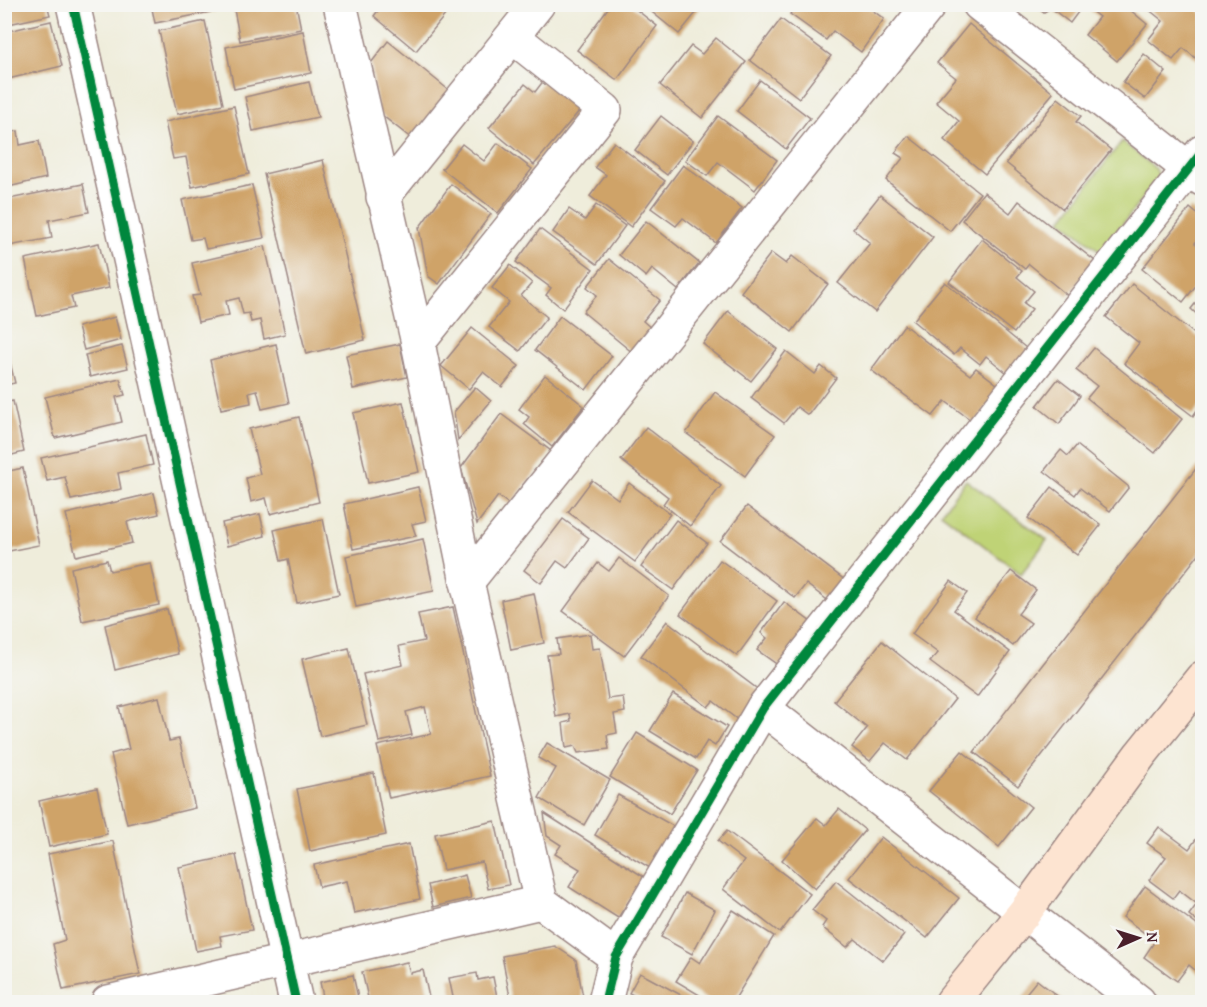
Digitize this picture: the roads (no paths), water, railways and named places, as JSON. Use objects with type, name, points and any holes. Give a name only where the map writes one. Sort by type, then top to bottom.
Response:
[{"type":"street","points":[[73,4],[296,1002]]},
{"type":"street","points":[[340,4],[418,343],[467,582],[541,902],[616,957]]},
{"type":"street","points":[[383,197],[538,4]]},
{"type":"street","points":[[467,582],[930,4]]},
{"type":"street","points":[[605,1002],[616,957],[763,708],[1198,167],[979,4]]},
{"type":"street","points":[[418,343],[605,110],[513,37]]},
{"type":"street","points":[[952,1002],[1023,913],[1140,755],[1203,678]]},
{"type":"street","points":[[763,708],[1139,1002]]},
{"type":"street","points":[[108,1002],[541,902]]}]
